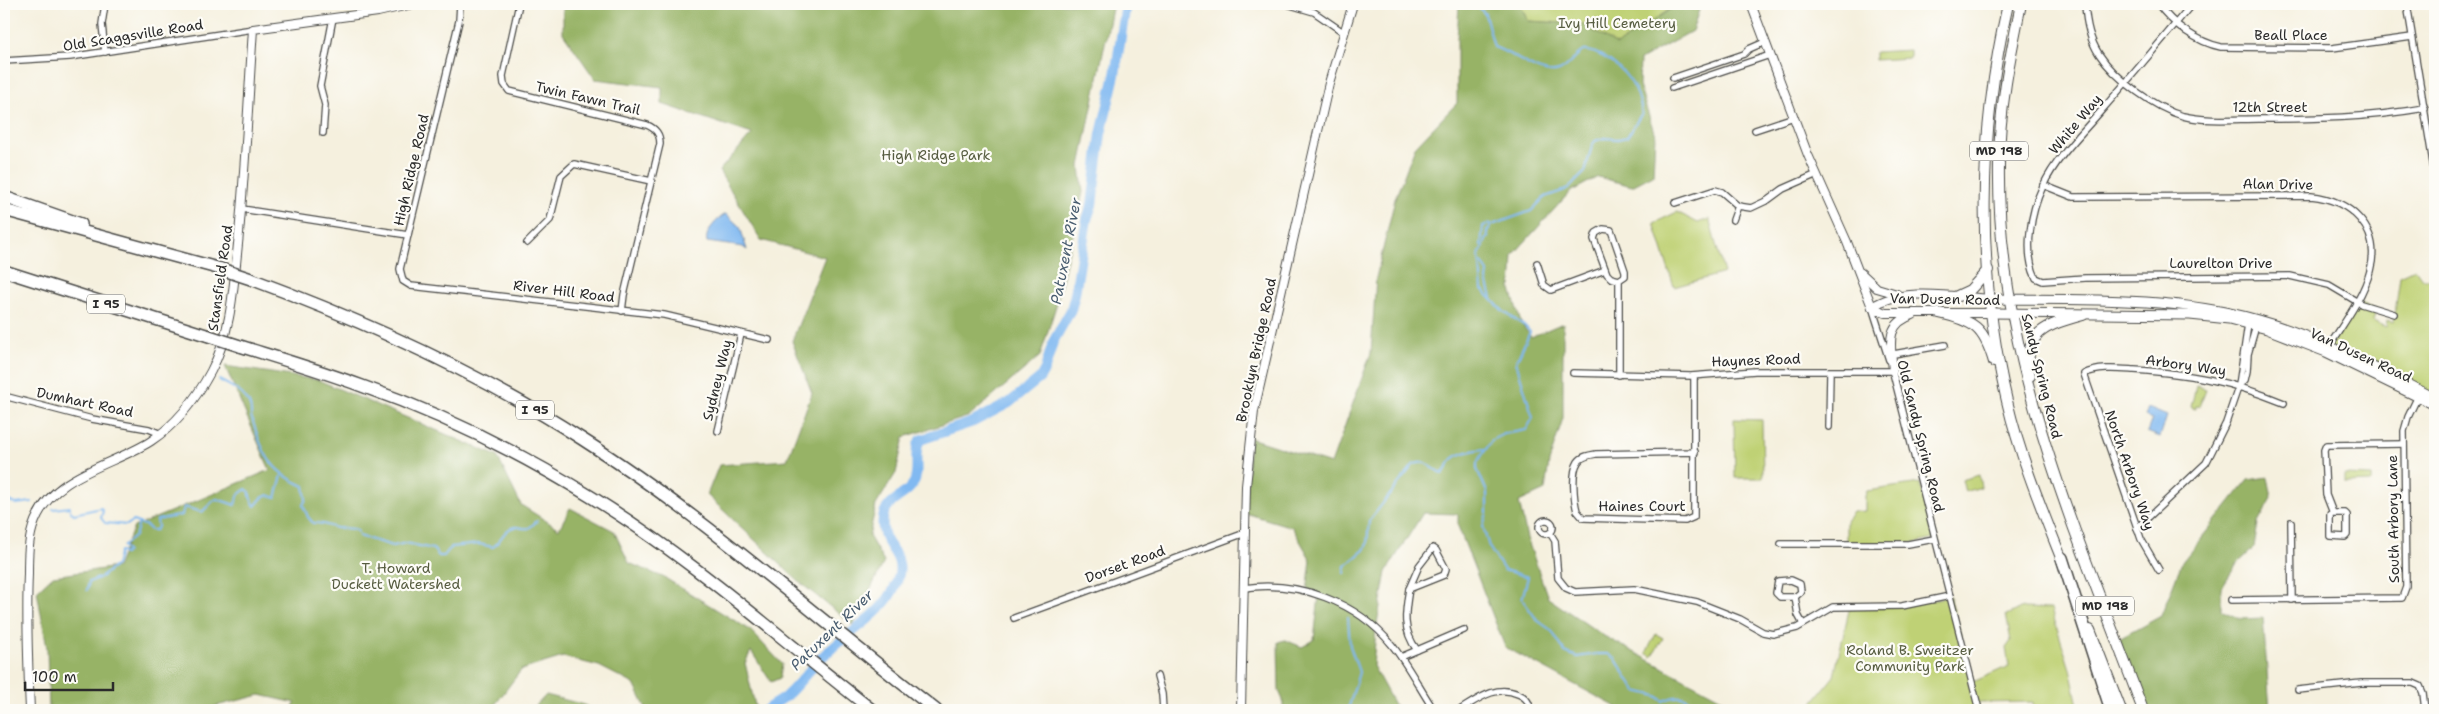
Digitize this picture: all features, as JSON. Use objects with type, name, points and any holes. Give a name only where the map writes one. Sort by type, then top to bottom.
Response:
[{"type":"highway","points":[[4,197],[149,249]]},
{"type":"highway","name":"I 95","points":[[4,210],[251,279],[380,330],[437,357],[522,403],[582,439],[658,491],[936,710]]},
{"type":"highway","name":"I 95","points":[[4,271],[363,386],[445,419],[499,445],[557,476],[641,529],[762,622],[870,709]]},
{"type":"highway","points":[[4,277],[96,301]]},
{"type":"highway","points":[[2062,558],[2111,710]]},
{"type":"main road","name":"MD 198","points":[[2008,4],[1994,75],[1984,168],[1988,270],[1992,313],[2002,378],[2015,430],[2062,558],[2122,710]]},
{"type":"main road","name":"Sandy Spring Road","points":[[2021,4],[2003,99],[1999,164],[2000,222],[2012,313],[2024,372],[2046,448],[2143,710]]},
{"type":"main road","points":[[1955,297],[1970,290],[1988,270]]},
{"type":"main road","name":"Van Dusen Road","points":[[1991,299],[2145,303],[2204,308],[2327,349],[2419,393],[2435,398]]},
{"type":"main road","points":[[1938,313],[1967,320],[1984,335],[2015,430]]},
{"type":"main road","name":"Van Dusen Road","points":[[1992,313],[2207,316],[2252,323]]},
{"type":"main road","points":[[2046,448],[2029,370],[2029,349],[2033,340],[2046,327],[2083,315]]},
{"type":"main road","name":"Van Dusen Road","points":[[2419,393],[2435,405]]},
{"type":"street","points":[[105,4],[102,24],[105,52]]},
{"type":"street","name":"Old Scaggsville Road","points":[[4,61],[51,59],[105,52],[378,12],[413,4]]},
{"type":"street","name":"High Ridge Road","points":[[242,209],[408,235],[459,21],[460,4]]},
{"type":"street","name":"Twin Fawn Trail","points":[[519,4],[503,76],[506,88],[513,93],[651,127],[658,132],[660,140],[624,295],[622,311]]},
{"type":"street","points":[[1287,4],[1314,12],[1343,32]]},
{"type":"street","name":"Brooklyn Bridge Road","points":[[1241,710],[1248,456],[1254,411],[1320,122],[1343,32],[1353,4]]},
{"type":"street","points":[[1675,203],[1715,190],[1722,192],[1738,206],[1751,208],[1760,205],[1783,189],[1817,174],[1752,4]]},
{"type":"street","name":"12th Street","points":[[2085,4],[2087,25],[2094,46],[2107,65],[2157,105],[2183,116],[2204,119],[2342,119],[2425,108]]},
{"type":"street","name":"Beall Place","points":[[2158,4],[2200,40],[2227,47],[2332,48],[2412,37]]},
{"type":"street","name":"White Way","points":[[2039,281],[2034,274],[2030,242],[2033,215],[2043,185],[2062,157],[2192,4]]},
{"type":"street","points":[[2407,4],[2435,175]]},
{"type":"street","points":[[323,133],[325,105],[320,86],[333,18]]},
{"type":"street","name":"Stansfield Road","points":[[30,710],[27,580],[29,548],[36,518],[60,489],[161,434],[193,402],[220,352],[231,304],[242,209],[253,29]]},
{"type":"street","points":[[1673,78],[1744,54],[1765,42]]},
{"type":"street","points":[[1672,88],[1770,55]]},
{"type":"street","points":[[1754,130],[1794,117]]},
{"type":"street","points":[[527,243],[550,220],[562,176],[574,164],[651,181]]},
{"type":"street","name":"Old Sandy Spring Road","points":[[1817,174],[1858,268],[1890,354]]},
{"type":"street","name":"Alan Drive","points":[[2043,185],[2062,194],[2077,197],[2303,195],[2333,199],[2345,205],[2358,216],[2367,229],[2372,252],[2370,270],[2356,301],[2327,349]]},
{"type":"street","points":[[1733,220],[1738,206]]},
{"type":"street","points":[[1611,230],[1625,271],[1625,276],[1619,280],[1611,278],[1605,270],[1594,236],[1598,231],[1611,230]]},
{"type":"street","name":"River Hill Road","points":[[408,235],[400,269],[403,281],[411,286],[674,317],[769,340]]},
{"type":"street","points":[[1537,263],[1546,289],[1551,290],[1605,270]]},
{"type":"street","points":[[1858,268],[1877,288],[1888,293],[1907,295]]},
{"type":"street","name":"Laurelton Drive","points":[[2039,281],[2095,278],[2290,276],[2329,284],[2356,301],[2376,310],[2394,314]]},
{"type":"street","points":[[1619,280],[1619,375]]},
{"type":"street","name":"Van Dusen Road","points":[[1872,307],[1886,298],[1907,295],[1991,299]]},
{"type":"street","name":"Van Dusen Road","points":[[1872,307],[1885,313],[1992,313]]},
{"type":"street","points":[[1893,371],[1890,354],[1891,336],[1896,325],[1904,318],[1922,312]]},
{"type":"street","points":[[2137,528],[2206,463],[2226,423],[2239,385],[2244,380],[2252,323]]},
{"type":"street","name":"Sydney Way","points":[[718,431],[741,334]]},
{"type":"street","points":[[1890,354],[1945,345]]},
{"type":"street","name":"Arbory Way","points":[[2084,376],[2086,372],[2132,370],[2183,374],[2239,385],[2284,403]]},
{"type":"street","name":"Haynes Road","points":[[1573,373],[1694,376],[1755,371],[1893,371]]},
{"type":"street","name":"Old Sandy Spring Road","points":[[1893,371],[1934,539],[1979,710]]},
{"type":"street","points":[[1829,427],[1830,372]]},
{"type":"street","name":"Haines Court","points":[[1694,376],[1695,452],[1694,517],[1689,520],[1599,520],[1583,518],[1577,512],[1575,474],[1578,462],[1582,458],[1596,454],[1695,452]]},
{"type":"street","name":"North Arbory Way","points":[[2084,376],[2137,528],[2147,551],[2159,570]]},
{"type":"street","name":"South Arbory Lane","points":[[2231,600],[2390,600],[2404,597],[2406,587],[2404,444],[2406,424],[2419,393]]},
{"type":"street","name":"Dumhart Road","points":[[4,396],[92,419],[149,428],[161,434]]},
{"type":"street","points":[[2333,513],[2326,495],[2324,450],[2326,445],[2404,444]]},
{"type":"street","points":[[2333,513],[2345,513],[2347,515],[2347,535],[2344,537],[2330,536],[2330,514],[2333,513]]},
{"type":"street","points":[[2292,522],[2292,600]]},
{"type":"street","name":"Dorset Road","points":[[1014,618],[1245,533]]},
{"type":"street","points":[[1550,533],[1555,541],[1558,578],[1570,591],[1581,592],[1627,588],[1644,590],[1697,602],[1768,633],[1782,633],[1837,606],[1902,606],[1950,596]]},
{"type":"street","points":[[1781,544],[1908,544],[1934,539]]},
{"type":"street","points":[[1410,589],[1444,574],[1446,569],[1433,548],[1419,566],[1410,589],[1406,610],[1405,628],[1417,650]]},
{"type":"street","points":[[1790,580],[1798,582],[1801,592],[1796,597],[1780,597],[1776,593],[1778,581],[1790,580]]},
{"type":"street","points":[[1244,588],[1281,586],[1319,594],[1353,613],[1376,629],[1392,645],[1434,710]]},
{"type":"street","points":[[1796,597],[1798,615],[1803,624]]},
{"type":"street","points":[[1400,658],[1464,630]]},
{"type":"street","points":[[1157,676],[1161,687],[1163,710]]},
{"type":"street","points":[[2298,690],[2360,683],[2412,683],[2420,686],[2423,693],[2425,710]]},
{"type":"street","points":[[1460,710],[1485,694],[1503,689],[1525,698],[1529,704],[1526,710]]},
{"type":"green space","name":"High Ridge Park","points":[[563,4],[1113,4],[1080,166],[1083,192],[1056,306],[1040,356],[970,416],[904,437],[896,473],[876,505],[869,536],[884,562],[853,625],[798,581],[707,495],[719,465],[787,460],[812,393],[792,341],[825,257],[761,240],[719,171],[752,134],[662,104],[662,87],[595,79],[563,33]]},
{"type":"green space","points":[[1459,4],[1520,4],[1528,21],[1582,24],[1617,45],[1678,4],[1701,4],[1692,31],[1640,60],[1639,86],[1655,135],[1653,175],[1632,186],[1598,177],[1570,192],[1513,255],[1511,290],[1521,323],[1531,337],[1563,323],[1563,418],[1549,462],[1545,490],[1519,502],[1527,538],[1548,598],[1604,636],[1742,710],[1622,710],[1505,647],[1458,526],[1458,514],[1423,513],[1386,572],[1376,629],[1373,666],[1397,710],[1283,710],[1283,700],[1279,691],[1278,642],[1285,640],[1302,647],[1314,640],[1319,595],[1307,591],[1311,560],[1292,527],[1245,513],[1250,438],[1331,464],[1371,353],[1376,278],[1395,199],[1415,147],[1457,103]]},
{"type":"green space","name":"Ivy Hill Cemetery","points":[[1520,4],[1678,4],[1617,45],[1582,24],[1527,21]]},
{"type":"green space","points":[[1910,50],[1910,58],[1875,60],[1875,52]]},
{"type":"green space","points":[[1677,212],[1698,223],[1709,219],[1724,273],[1674,287],[1654,223]]},
{"type":"green space","points":[[2415,269],[2422,279],[2435,279],[2435,398],[2329,347],[2356,301],[2376,310],[2373,321],[2387,327],[2388,320],[2394,322],[2400,276]]},
{"type":"green space","name":"T. Howard Duckett Watershed","points":[[225,366],[318,380],[497,456],[521,505],[559,529],[570,508],[614,531],[629,563],[665,578],[750,630],[782,664],[780,678],[771,682],[751,651],[745,663],[756,710],[647,710],[634,684],[599,666],[563,657],[521,670],[491,710],[290,710],[296,703],[260,695],[200,710],[49,710],[47,648],[37,591],[53,576],[117,567],[134,527],[270,470]]},
{"type":"green space","points":[[2196,386],[2206,389],[2199,407],[2196,406],[2195,409],[2191,407]]},
{"type":"green space","points":[[1734,419],[1762,420],[1763,478],[1735,478]]},
{"type":"green space","points":[[1979,475],[1981,487],[1965,492],[1962,480]]},
{"type":"green space","points":[[2345,475],[2372,476],[2372,482],[2345,483]]},
{"type":"green space","points":[[2268,477],[2272,498],[2258,523],[2254,548],[2237,564],[2221,588],[2221,610],[2240,619],[2263,618],[2270,710],[2143,710],[2117,640],[2161,616],[2182,562],[2248,480]]},
{"type":"green space","points":[[1920,483],[1934,539],[1917,543],[1846,544],[1846,521],[1853,512],[1865,511],[1867,491]]},
{"type":"green space","name":"Roland B. Sweitzer Community Park","points":[[1950,596],[1973,682],[2009,666],[2006,648],[2011,641],[2006,615],[2023,608],[2051,609],[2070,669],[2079,710],[2034,710],[2033,702],[1978,703],[1979,710],[1814,710],[1814,701],[1834,676],[1850,606],[1902,606]]},
{"type":"green space","points":[[1656,634],[1663,638],[1652,657],[1646,653]]},
{"type":"green space","points":[[546,695],[585,705],[591,710],[532,710]]},
{"type":"water","points":[[726,214],[740,227],[747,250],[743,247],[707,242],[710,230]]},
{"type":"water","points":[[2148,408],[2167,416],[2160,437],[2147,432],[2152,419],[2145,416]]},
{"type":"water","points":[[1854,705],[1873,707],[1885,710],[1846,710]]},
{"type":"waterway","name":"Patuxent River","points":[[766,710],[785,697],[823,656],[871,617],[889,597],[895,586],[900,567],[884,535],[883,519],[888,506],[913,484],[920,440],[973,422],[1009,403],[1040,378],[1045,369],[1053,342],[1071,310],[1075,294],[1087,219],[1092,205],[1101,134],[1115,75],[1126,4]]},
{"type":"waterway","points":[[1476,4],[1485,14],[1494,47],[1536,68],[1552,72],[1563,69],[1583,51],[1602,56],[1618,67],[1630,80],[1638,95],[1642,113],[1627,137],[1618,139],[1604,138],[1595,141],[1592,145],[1585,172],[1568,189],[1545,197],[1531,211],[1492,225],[1487,231],[1488,236],[1479,254],[1482,289],[1503,311],[1530,332],[1516,362],[1533,418],[1526,430],[1504,434],[1492,440],[1477,463],[1477,469],[1487,492],[1487,513],[1483,526],[1489,547],[1504,570],[1528,577],[1522,599],[1537,620],[1551,630],[1565,652],[1577,657],[1608,654],[1615,658],[1636,691],[1657,696],[1663,701],[1675,697],[1684,698],[1703,710]]},
{"type":"waterway","points":[[1481,245],[1483,226],[1491,224]]},
{"type":"waterway","points":[[1482,263],[1488,272],[1487,280],[1492,298]]},
{"type":"waterway","points":[[219,380],[237,390],[246,398],[251,409],[251,416],[259,440],[268,459],[282,473],[304,486],[306,499],[303,505],[313,523],[354,529],[357,530],[359,536],[393,546],[406,543],[433,549],[439,556],[444,556],[451,547],[479,544],[493,547],[509,529],[516,527],[529,528],[537,521]]},
{"type":"waterway","points":[[1344,573],[1345,566],[1364,550],[1367,544],[1369,521],[1414,464],[1424,462],[1442,474],[1457,456],[1485,449]]},
{"type":"waterway","points":[[53,509],[70,507],[70,511],[74,514],[101,508],[103,511],[101,518],[105,523],[127,525],[133,521],[147,526],[151,530],[156,530],[158,527],[157,520],[182,515],[184,507],[202,512],[217,499],[235,505],[239,494],[246,489],[250,492],[250,497],[255,506],[262,498],[268,495],[276,498],[282,475]]},
{"type":"waterway","points":[[4,499],[16,504],[32,502]]},
{"type":"waterway","points":[[87,590],[89,582],[101,577],[116,565],[120,551],[124,554],[127,551],[123,546],[135,536],[139,523]]},
{"type":"waterway","points":[[1348,618],[1350,646],[1359,672],[1348,710]]}]
